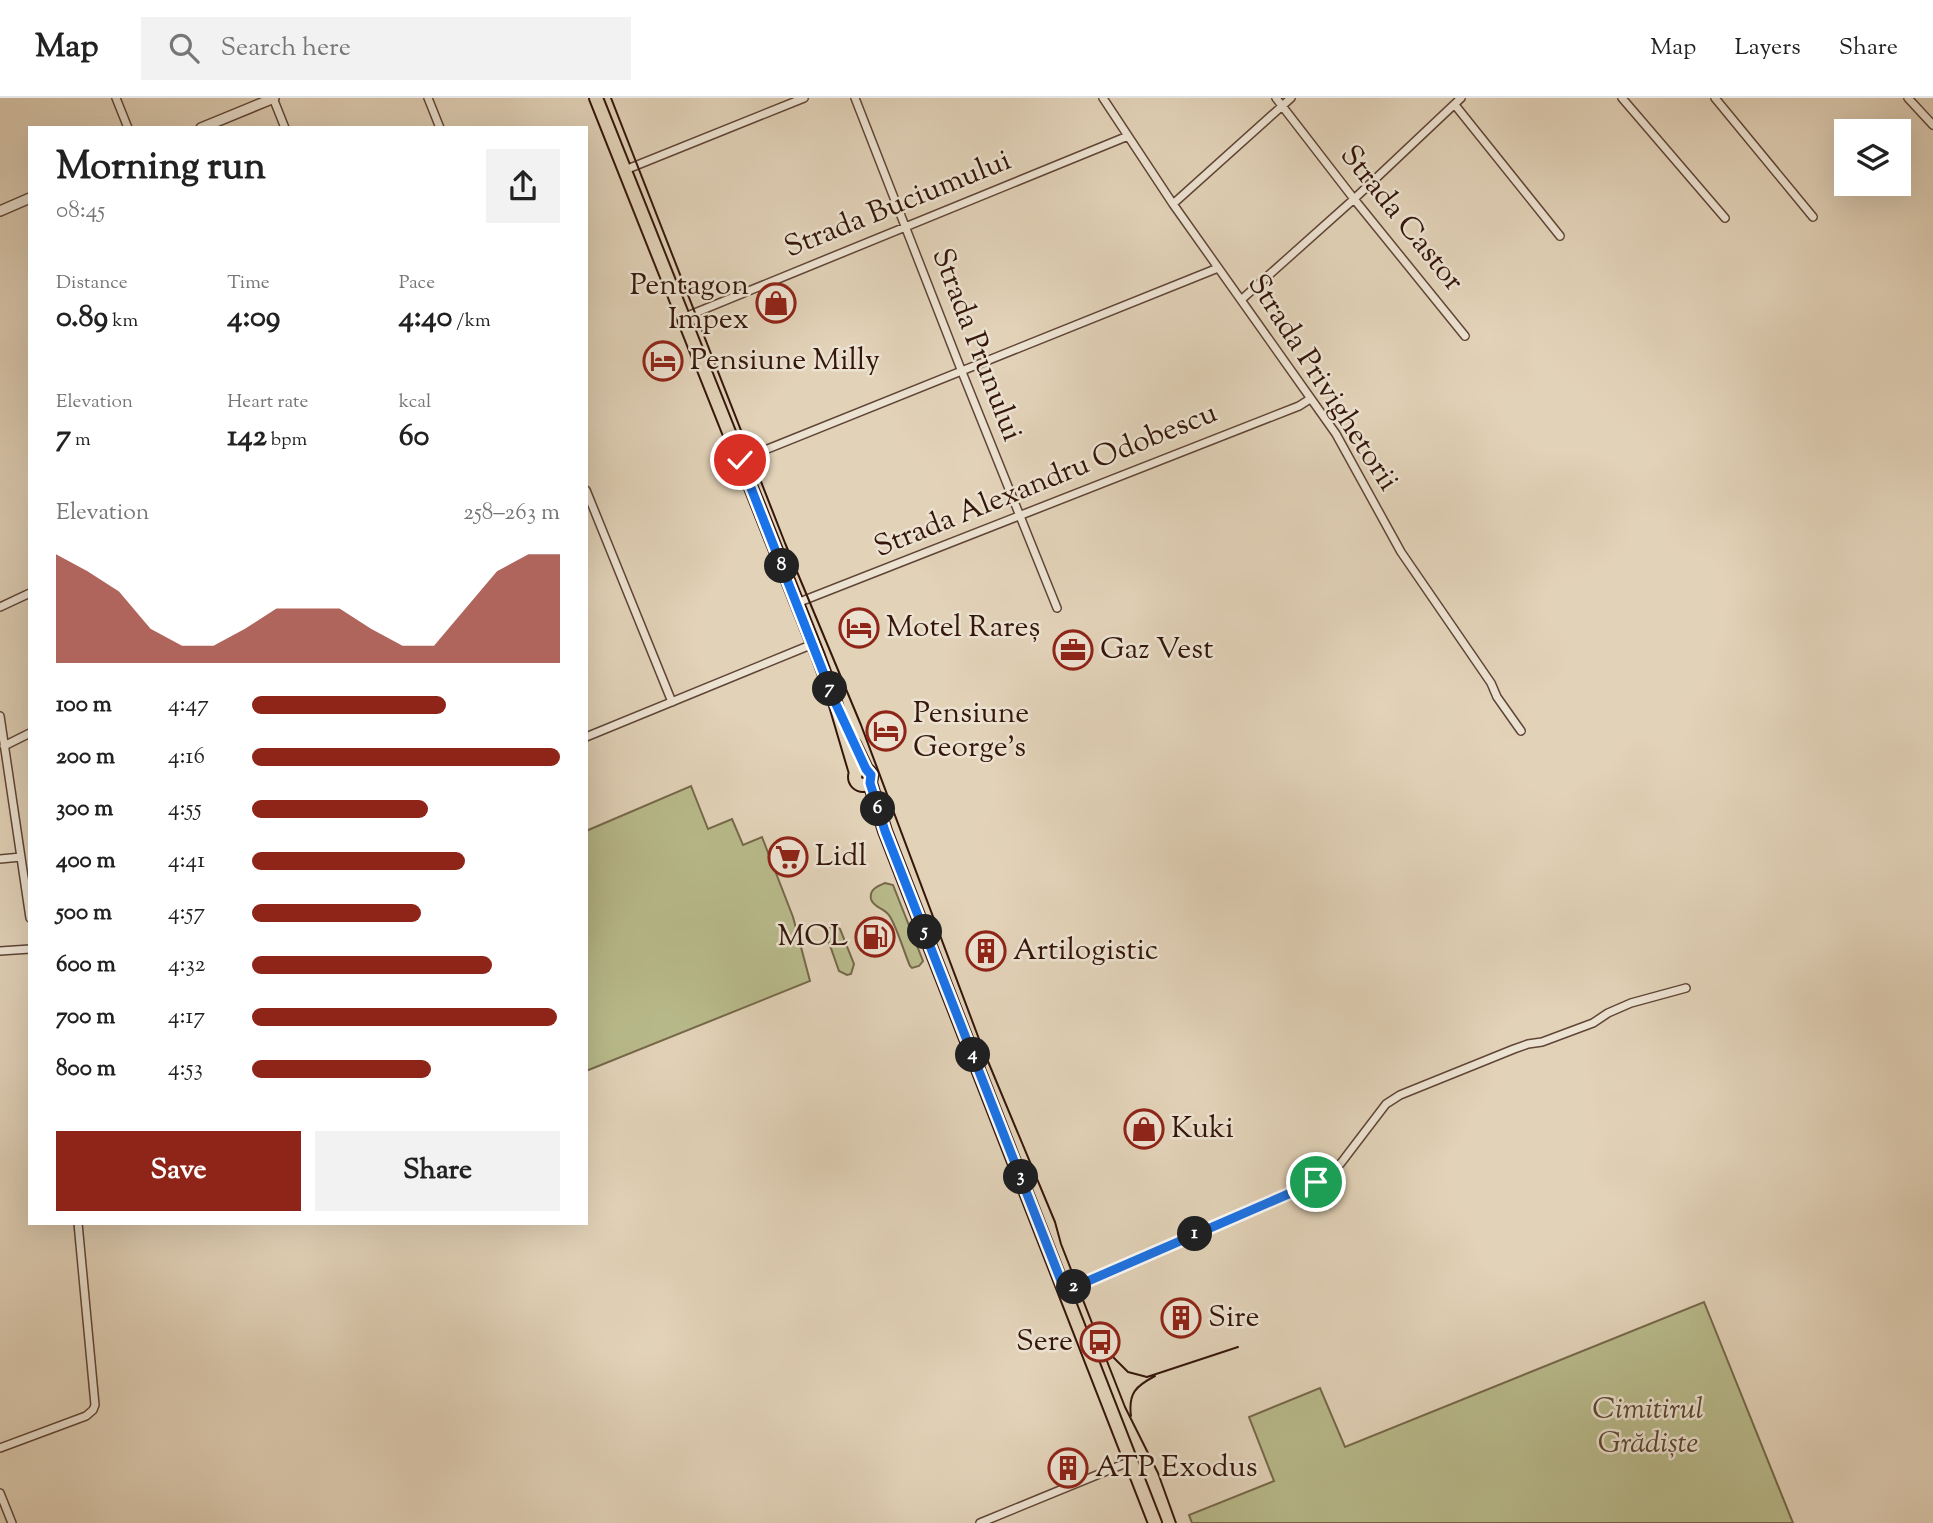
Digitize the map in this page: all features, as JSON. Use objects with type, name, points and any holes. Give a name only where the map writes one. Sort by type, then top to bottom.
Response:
[{"type":"main road","points":[[596,98],[685,317],[861,771],[871,775],[866,784],[1155,1523]]},
{"type":"street","points":[[117,98],[127,126]]},
{"type":"street","points":[[206,126],[273,98],[284,126]]},
{"type":"street","points":[[428,98],[439,126]]},
{"type":"street","points":[[625,170],[804,98]]},
{"type":"street","name":"Strada Prunului","points":[[855,98],[1057,608]]},
{"type":"street","name":"Strada Privighetorii","points":[[1103,98],[1173,204],[1336,434],[1401,552],[1521,731]]},
{"type":"street","name":"Strada Castor","points":[[1276,98],[1465,335]]},
{"type":"street","points":[[1173,204],[1291,98]]},
{"type":"street","points":[[1241,300],[1461,98]]},
{"type":"street","points":[[1622,98],[1725,218]]},
{"type":"street","points":[[1715,98],[1813,217]]},
{"type":"street","points":[[1921,98],[1911,101],[1933,125]]},
{"type":"street","points":[[1454,105],[1560,236]]},
{"type":"street","name":"Strada Buciumului","points":[[685,317],[1128,136]]},
{"type":"street","points":[[0,211],[28,199]]},
{"type":"street","points":[[740,460],[1218,268]]},
{"type":"street","name":"Strada Alexandru Odobescu","points":[[797,603],[1020,517],[1299,406],[1310,399]]},
{"type":"street","points":[[588,495],[672,702]]},
{"type":"street","points":[[0,607],[28,594]]},
{"type":"street","points":[[588,736],[813,644]]},
{"type":"street","points":[[0,716],[4,746],[2,755],[28,905]]},
{"type":"street","points":[[4,746],[28,734]]},
{"type":"street","points":[[0,859],[21,858]]},
{"type":"street","points":[[0,951],[28,949]]},
{"type":"street","points":[[1065,1291],[1325,1177],[1341,1163],[1386,1104],[1400,1095],[1514,1049],[1542,1042],[1593,1023],[1631,1003],[1686,988]]},
{"type":"street","points":[[0,1448],[86,1416],[95,1405],[78,1225]]},
{"type":"street","points":[[980,1523],[1131,1461]]},
{"type":"street","points":[[0,1493],[12,1523]]},
{"type":"green space","points":[[691,786],[708,829],[732,819],[743,845],[762,837],[793,917],[810,981],[588,1070],[588,830]]},
{"type":"green space","points":[[885,883],[893,885],[923,961],[919,966],[910,966],[891,918],[872,902],[873,890]]},
{"type":"green space","points":[[834,925],[840,929],[854,964],[851,974],[839,971],[826,934],[830,926]]},
{"type":"green space","name":"Cimitirul Grădiște","points":[[1704,1302],[1793,1523],[1192,1523],[1189,1515],[1274,1481],[1249,1417],[1320,1388],[1345,1447]]},
{"type":"tram line","points":[[611,98],[785,543],[861,725],[982,1047],[1055,1222],[1061,1244],[1125,1407],[1158,1473],[1176,1523]]},
{"type":"tram line","points":[[1109,1353],[1128,1372],[1147,1377],[1238,1347]]},
{"type":"tram line","points":[[1131,1416],[1132,1396],[1143,1383],[1155,1376]]},
{"type":"place","name":"Pentagon Impex","points":[[776,303]]},
{"type":"place","name":"Pensiune Milly","points":[[663,361]]},
{"type":"place","name":"Motel Rareș","points":[[859,628]]},
{"type":"place","name":"Gaz Vest","points":[[1073,650]]},
{"type":"place","name":"Pensiune George's","points":[[886,731]]},
{"type":"place","name":"Lidl","points":[[788,857]]},
{"type":"place","name":"MOL","points":[[875,937]]},
{"type":"place","name":"Artilogistic","points":[[986,951]]},
{"type":"place","name":"Kuki","points":[[1144,1129]]},
{"type":"place","name":"Sire","points":[[1181,1318]]},
{"type":"place","name":"Sere","points":[[1100,1342]]},
{"type":"place","name":"ATP Exodus","points":[[1068,1468]]},
{"type":"route","points":[[740,460],[835,702],[871,775],[870,783],[885,831],[1065,1291],[1316,1182]]}]
